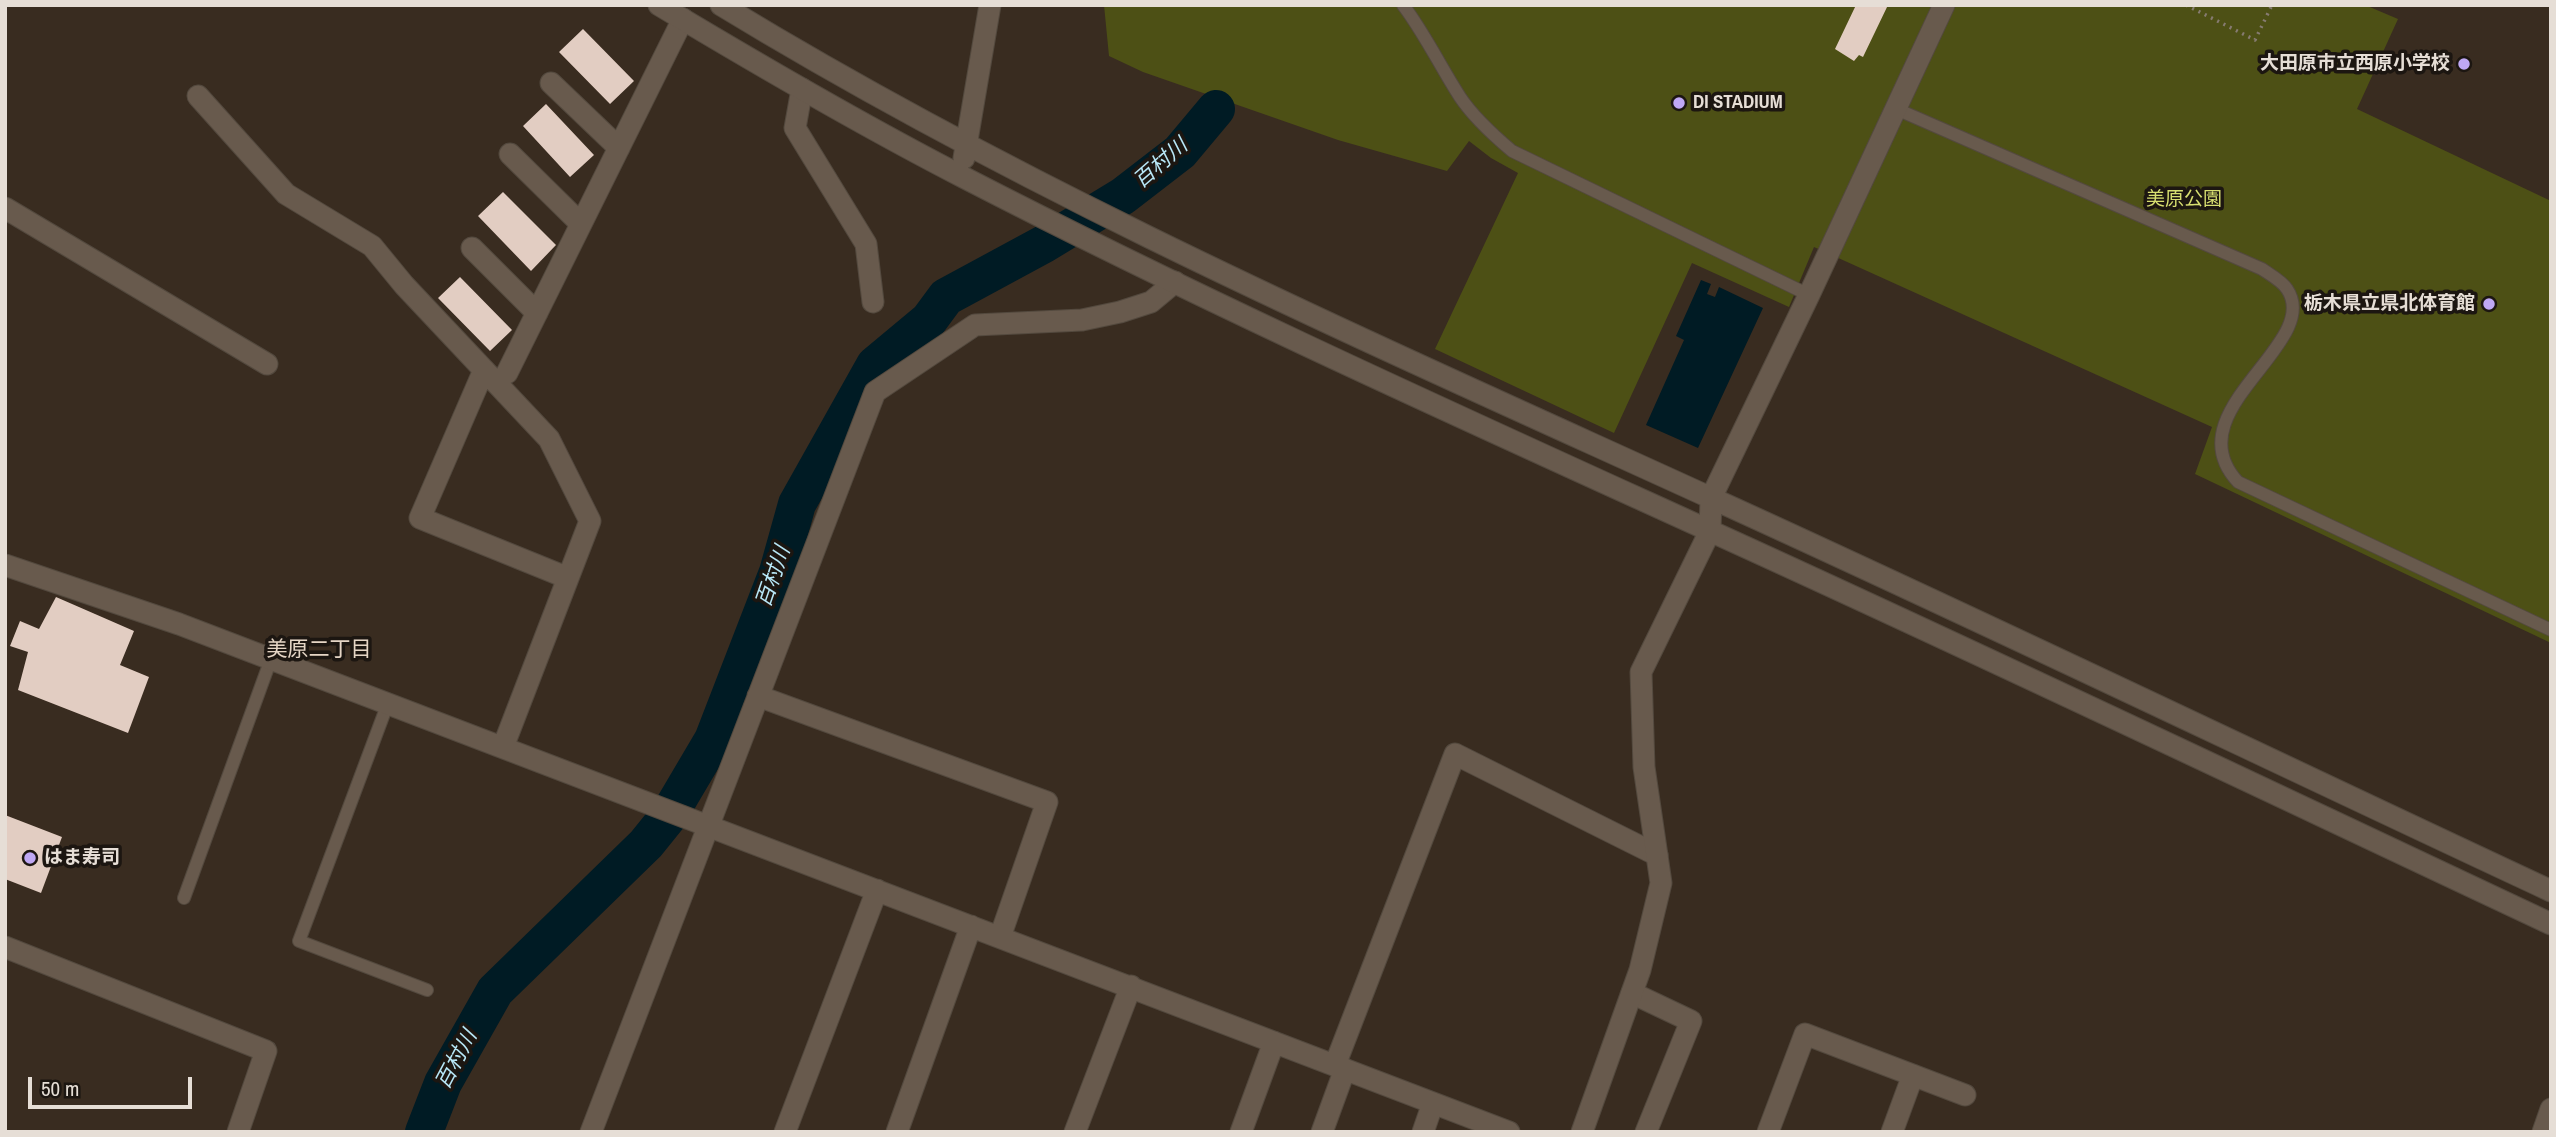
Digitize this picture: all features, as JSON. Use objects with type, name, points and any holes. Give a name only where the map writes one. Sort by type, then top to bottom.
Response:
[{"type":"street","points":[[659,5],[802,89],[961,176],[1175,282],[1503,439],[1710,531],[2551,923]]},
{"type":"street","points":[[722,5],[789,47],[967,145],[1122,225],[2551,891]]},
{"type":"street","points":[[961,176],[990,5]]},
{"type":"street","points":[[1582,1132],[1640,970],[1661,883],[1644,767],[1641,672],[1710,531],[1711,498],[1944,5]]},
{"type":"street","points":[[507,373],[682,19]]},
{"type":"street","points":[[551,83],[619,148]]},
{"type":"street","points":[[802,89],[794,128],[866,244],[873,302]]},
{"type":"street","points":[[198,96],[286,194],[372,246],[404,285],[549,439],[590,521],[503,747]]},
{"type":"street","points":[[510,154],[581,224]]},
{"type":"street","points":[[5,208],[267,364]]},
{"type":"street","points":[[472,248],[537,313]]},
{"type":"street","points":[[591,1132],[698,822],[758,696],[875,393],[975,325],[1082,320],[1120,312],[1150,302],[1175,282]]},
{"type":"street","points":[[484,370],[420,518],[568,578]]},
{"type":"street","points":[[5,565],[179,624],[1509,1132]]},
{"type":"street","points":[[758,696],[1047,802],[1000,937]]},
{"type":"street","points":[[1322,1132],[1340,1067],[1455,754],[1657,855]]},
{"type":"street","points":[[785,1132],[877,890]]},
{"type":"street","points":[[897,1132],[971,926]]},
{"type":"street","points":[[5,947],[266,1051],[238,1132]]},
{"type":"street","points":[[1075,1132],[1131,986]]},
{"type":"street","points":[[1632,993],[1691,1021],[1646,1132]]},
{"type":"street","points":[[1768,1132],[1805,1034],[1965,1095]]},
{"type":"street","points":[[1241,1132],[1274,1042]]},
{"type":"street","points":[[1892,1132],[1913,1075]]},
{"type":"street","points":[[1423,1132],[1433,1103]]},
{"type":"street","points":[[2543,1132],[2551,1109]]},
{"type":"lane","points":[[1403,5],[1417,23],[1461,99],[1488,131],[1512,151],[1809,295]]},
{"type":"lane","points":[[1894,108],[2262,269],[2287,288],[2293,307],[2290,327],[2237,400],[2225,424],[2221,454],[2227,470],[2238,482],[2551,630]]},
{"type":"lane","points":[[184,898],[271,659]]},
{"type":"lane","points":[[388,703],[299,941],[427,990]]},
{"type":"path","points":[[2186,5],[2255,40],[2272,5]]},
{"type":"green space","name":"美原公園","points":[[1104,5],[2365,5],[2398,19],[2357,109],[2551,201],[2551,643],[2195,474],[2212,427],[1814,247],[1789,307],[1692,263],[1614,433],[1435,349],[1518,173],[1491,158],[1469,141],[1447,171],[1338,140],[1143,72],[1109,56]]},
{"type":"water","points":[[1701,280],[1711,284],[1707,294],[1715,297],[1719,287],[1763,308],[1698,448],[1646,425],[1684,340],[1676,336]]},
{"type":"building","points":[[1856,5],[1888,5],[1863,57],[1859,55],[1854,61],[1835,49]]},
{"type":"building","points":[[583,29],[634,81],[610,104],[559,52]]},
{"type":"building","points":[[546,104],[594,155],[570,177],[523,126]]},
{"type":"building","points":[[503,192],[556,245],[531,271],[478,216]]},
{"type":"building","points":[[460,277],[512,330],[490,351],[438,298]]},
{"type":"building","points":[[56,597],[134,631],[120,665],[149,677],[128,733],[18,690],[28,652],[10,646],[20,621],[39,629]]},
{"type":"building","name":"はま寿司","points":[[5,815],[62,837],[41,893],[5,879]]},
{"type":"waterway","name":"百村川","points":[[424,1132],[443,1083],[495,991],[646,844],[667,818],[713,740],[778,572],[797,504],[875,365],[929,320],[946,297],[1044,244],[1123,196],[1180,152],[1216,109]]},
{"type":"place","name":"大田原市立西原小学校","points":[[2464,64]]},
{"type":"place","name":"DI STADIUM","points":[[1679,103]]},
{"type":"place","name":"栃木県立県北体育館","points":[[2489,304]]},
{"type":"place","name":"はま寿司","points":[[30,858]]},
{"type":"district","name":"美原二丁目","points":[[319,650]]}]
